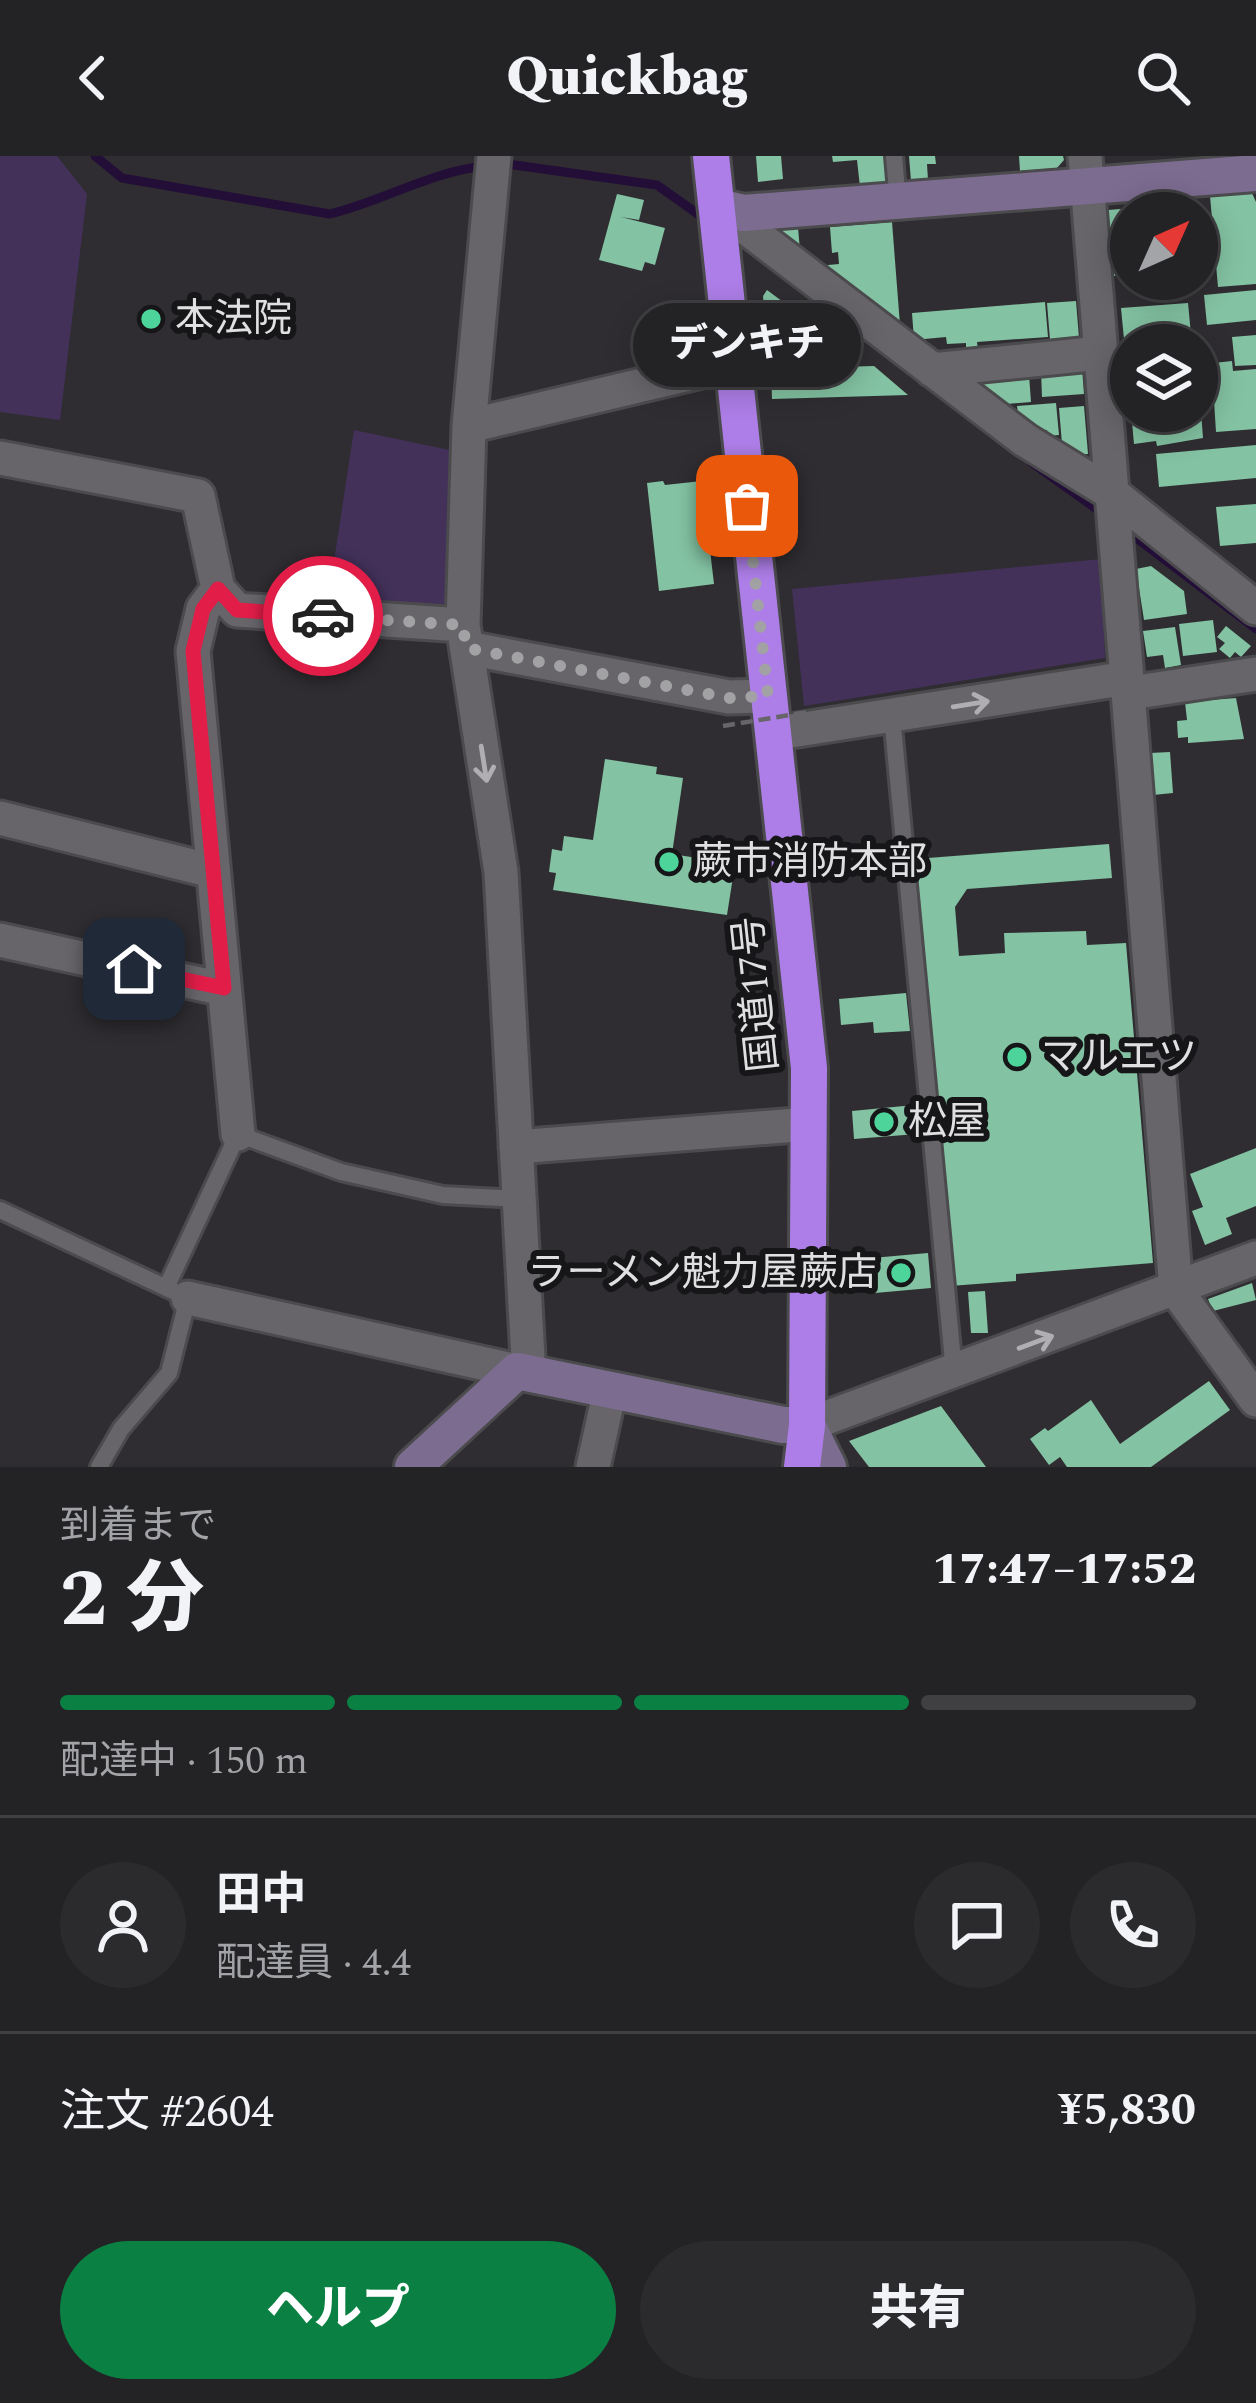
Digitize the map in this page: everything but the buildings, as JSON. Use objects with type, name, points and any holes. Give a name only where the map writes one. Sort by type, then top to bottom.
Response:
[{"type":"highway","name":"国道17号","points":[[703,157],[720,222],[731,364],[809,1068],[807,1425],[802,1467]]},
{"type":"street","points":[[413,1467],[522,1364],[519,1199],[500,872],[465,636],[469,426],[492,167]]},
{"type":"street","points":[[1087,172],[1176,1290],[1256,1400]]},
{"type":"street","points":[[720,222],[743,213],[898,203],[1087,172],[1256,173]]},
{"type":"street","points":[[720,222],[1113,500],[1256,608]]},
{"type":"street","points":[[932,370],[1101,353]]},
{"type":"street","points":[[469,426],[731,364]]},
{"type":"street","points":[[0,458],[198,496],[218,589],[237,610],[465,636],[729,698],[768,696]]},
{"type":"street","points":[[218,589],[203,609],[193,651],[238,1134]]},
{"type":"street","points":[[772,734],[1128,686],[1256,674]]},
{"type":"street","points":[[0,818],[212,871]]},
{"type":"street","points":[[0,940],[224,988]]},
{"type":"street","points":[[516,1147],[809,1124]]},
{"type":"street","points":[[177,1293],[522,1364],[610,1390],[783,1425],[807,1425],[1256,1258]]},
{"type":"street","points":[[593,1467],[610,1390]]},
{"type":"street","points":[[807,1425],[828,1467]]},
{"type":"lane","points":[[894,156],[898,203]]},
{"type":"lane","points":[[892,716],[954,1373]]},
{"type":"lane","points":[[99,1467],[121,1429],[169,1373],[177,1293],[238,1134],[362,1176],[443,1195],[519,1199]]},
{"type":"lane","points":[[0,1210],[177,1293]]},
{"type":"path","points":[[723,725],[808,712]]},
{"type":"shaded area","points":[[0,156],[57,156],[87,194],[60,420],[0,412]]},
{"type":"shaded area","points":[[354,430],[454,451],[456,609],[327,607]]},
{"type":"shaded area","points":[[1101,559],[1105,658],[804,706],[792,589]]},
{"type":"waterway","points":[[95,156],[122,178],[330,214],[483,166]]},
{"type":"waterway","points":[[500,163],[657,185],[709,222]]},
{"type":"waterway","points":[[1031,462],[1105,515]]},
{"type":"waterway","points":[[1123,528],[1256,629]]},
{"type":"way so far","points":[[323,616],[463,625],[466,648],[729,698],[768,696],[747,506]]},
{"type":"place","name":"本法院","points":[[151,319]]},
{"type":"place","name":"デンキチ","points":[[747,506]]},
{"type":"place","name":"蕨市消防本部","points":[[669,862]]},
{"type":"place","name":"マルエツ","points":[[1017,1057]]},
{"type":"place","name":"松屋","points":[[884,1122]]},
{"type":"place","name":"ラーメン魁力屋蕨店","points":[[901,1273]]},
{"type":"route","points":[[134,969],[224,988],[197,730],[193,651],[203,609],[218,589],[237,610],[323,616]]}]
